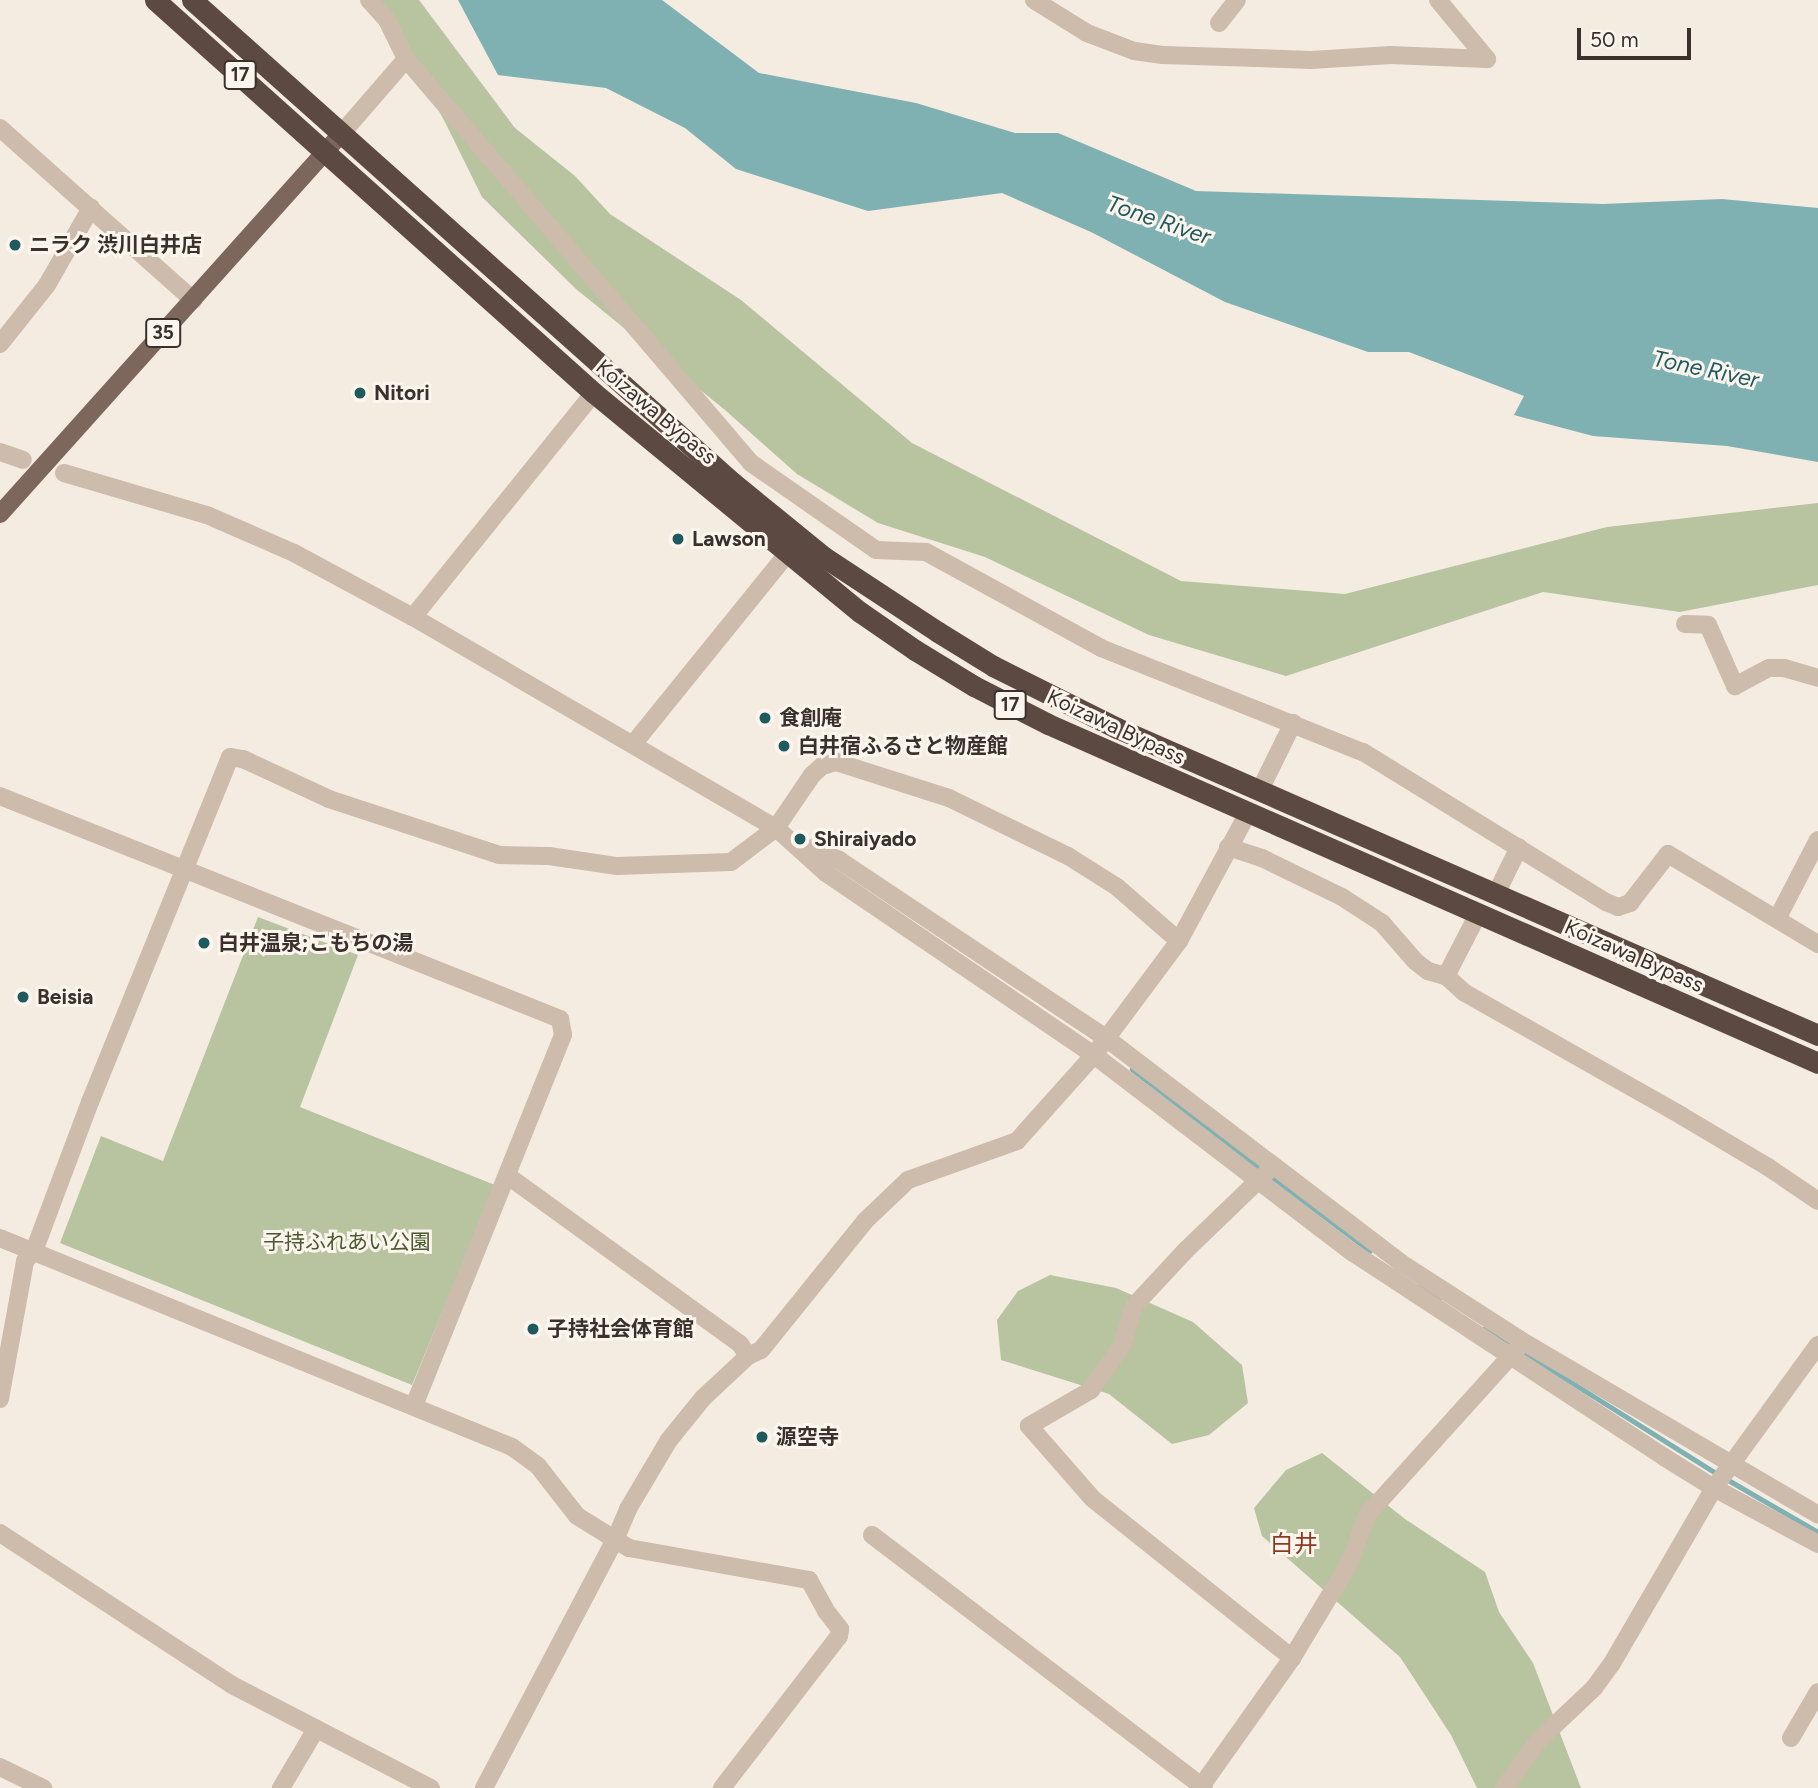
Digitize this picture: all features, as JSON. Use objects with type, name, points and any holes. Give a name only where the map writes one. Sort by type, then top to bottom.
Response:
[{"type":"highway","name":"Koizawa Bypass","points":[[155,0],[594,393],[794,546],[824,557],[993,666],[1074,708],[1818,1035]]},
{"type":"highway","name":"Koizawa Bypass","points":[[192,0],[723,474],[860,612],[974,686],[1048,724],[1818,1063]]},
{"type":"main road","name":"35","points":[[0,514],[342,132]]},
{"type":"street","points":[[369,0],[387,20],[406,59],[742,452],[762,471],[876,550],[926,552],[1101,648],[1363,752],[1618,907],[1630,903],[1668,853],[1818,944]]},
{"type":"street","points":[[1034,0],[1087,33],[1134,51],[1163,55],[1311,60],[1391,55],[1487,59],[1438,0]]},
{"type":"street","points":[[1219,23],[1237,0]]},
{"type":"street","points":[[342,132],[406,59]]},
{"type":"street","points":[[0,128],[193,300]]},
{"type":"street","points":[[0,344],[47,285],[92,208]]},
{"type":"street","points":[[413,617],[594,393]]},
{"type":"street","points":[[0,452],[23,460]]},
{"type":"street","points":[[64,473],[207,515],[294,553],[413,617],[536,690],[634,743],[776,828],[826,873],[892,920],[1101,1045],[1266,1173],[1401,1263],[1517,1349],[1723,1477],[1818,1515]]},
{"type":"street","points":[[634,743],[794,546]]},
{"type":"street","points":[[1685,624],[1708,625],[1735,686],[1769,668],[1784,668],[1818,678]]},
{"type":"street","points":[[1260,790],[1293,723]]},
{"type":"street","points":[[0,1399],[25,1261],[34,1251],[183,867],[230,757],[243,759],[329,800],[499,855],[549,856],[617,866],[731,862],[776,828],[812,775],[822,766],[836,762],[857,766],[949,798],[1068,856],[1117,887],[1179,941]]},
{"type":"street","points":[[0,796],[560,1019],[563,1035],[414,1406]]},
{"type":"street","points":[[484,1788],[615,1540],[628,1509],[669,1440],[703,1398],[748,1356],[761,1350],[865,1221],[908,1180],[1017,1141],[1101,1045],[1179,941],[1248,813]]},
{"type":"street","points":[[1777,919],[1818,840]]},
{"type":"street","points":[[1228,847],[1262,858],[1342,897],[1382,923],[1415,961],[1428,971],[1446,976],[1465,993],[1703,1129],[1818,1201]]},
{"type":"street","points":[[1496,894],[1519,847]]},
{"type":"street","points":[[1446,976],[1478,914]]},
{"type":"street","points":[[1101,1045],[1266,1173],[1352,1252],[1517,1349],[1723,1477],[1818,1544]]},
{"type":"street","points":[[1266,1173],[1186,1250],[1134,1307],[1122,1345],[1091,1390],[1029,1426],[1093,1499],[1292,1658]]},
{"type":"street","points":[[508,1176],[740,1344],[748,1356]]},
{"type":"street","points":[[0,1238],[512,1447],[538,1466],[577,1517],[629,1548],[809,1580],[826,1611],[841,1629],[839,1636],[722,1788]]},
{"type":"street","points":[[1504,1788],[1539,1741],[1594,1688],[1611,1665],[1723,1477],[1818,1345]]},
{"type":"street","points":[[872,1535],[1202,1787],[1292,1658],[1350,1562],[1367,1515],[1517,1349]]},
{"type":"street","points":[[0,1534],[232,1685],[431,1788]]},
{"type":"street","points":[[1791,1738],[1818,1692]]},
{"type":"street","points":[[281,1788],[316,1728]]},
{"type":"street","points":[[0,1767],[43,1788]]},
{"type":"green space","points":[[372,0],[419,0],[515,128],[575,176],[610,214],[741,300],[912,443],[1181,581],[1345,594],[1607,527],[1818,503],[1818,585],[1680,612],[1543,592],[1286,676],[1149,635],[985,557],[878,523],[797,474],[725,410],[576,289],[482,197],[444,120],[387,20]]},
{"type":"green space","name":"子持ふれあい公園","points":[[258,917],[358,955],[300,1107],[495,1185],[412,1385],[60,1243],[101,1136],[163,1161]]},
{"type":"green space","points":[[1050,1275],[1116,1288],[1193,1322],[1242,1365],[1248,1403],[1209,1435],[1172,1444],[1109,1394],[1001,1360],[997,1320],[1018,1291]]},
{"type":"green space","points":[[1322,1453],[1405,1519],[1485,1572],[1499,1612],[1533,1663],[1581,1788],[1477,1788],[1451,1735],[1400,1657],[1262,1536],[1254,1508],[1286,1470]]},
{"type":"water","name":"Tone River","points":[[458,0],[662,0],[759,73],[916,103],[1015,133],[1058,133],[1196,191],[1603,204],[1722,199],[1818,208],[1818,462],[1727,446],[1593,436],[1514,415],[1524,396],[1409,352],[1368,352],[1225,302],[1091,232],[1002,193],[868,211],[736,169],[685,128],[606,88],[498,75]]},
{"type":"waterway","points":[[1132,1069],[1264,1171]]},
{"type":"waterway","points":[[1271,1176],[1370,1251]]},
{"type":"waterway","points":[[1420,1286],[1439,1299]]},
{"type":"waterway","points":[[1484,1329],[1513,1346]]},
{"type":"waterway","points":[[1520,1350],[1718,1474]]},
{"type":"waterway","points":[[1725,1478],[1818,1532]]},
{"type":"place","name":"ニラク 渋川白井店","points":[[15,245]]},
{"type":"place","name":"Nitori","points":[[360,393]]},
{"type":"place","name":"Lawson","points":[[678,539]]},
{"type":"place","name":"食創庵","points":[[765,718]]},
{"type":"place","name":"白井宿ふるさと物産館","points":[[784,746]]},
{"type":"place","name":"Shiraiyado","points":[[800,839]]},
{"type":"place","name":"白井温泉;こもちの湯","points":[[204,943]]},
{"type":"place","name":"Beisia","points":[[23,997]]},
{"type":"place","name":"子持社会体育館","points":[[533,1329]]},
{"type":"place","name":"源空寺","points":[[762,1437]]},
{"type":"district","name":"白井","points":[[1294,1544]]}]
